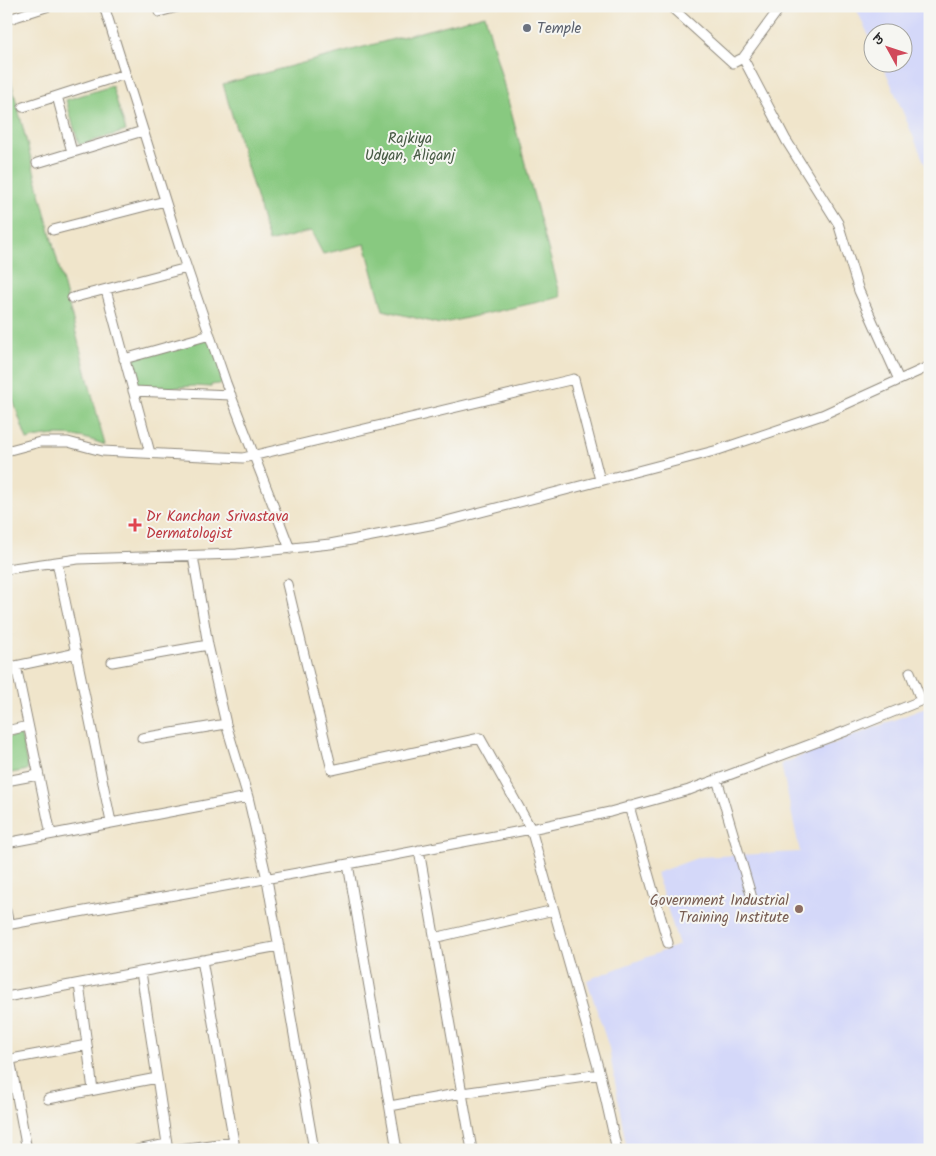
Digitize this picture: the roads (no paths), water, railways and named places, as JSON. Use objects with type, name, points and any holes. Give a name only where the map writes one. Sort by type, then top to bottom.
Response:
[{"type":"street","points":[[6,20],[49,6]]},
{"type":"street","points":[[104,6],[187,268],[231,395],[290,549]]},
{"type":"street","points":[[157,6],[159,12],[181,6]]},
{"type":"street","points":[[670,6],[733,63],[743,58],[781,6]]},
{"type":"street","points":[[743,58],[786,140],[838,223],[859,292],[899,380]]},
{"type":"street","points":[[24,107],[125,74]]},
{"type":"street","points":[[57,96],[72,152]]},
{"type":"street","points":[[37,163],[143,131]]},
{"type":"street","points":[[53,230],[165,201]]},
{"type":"street","points":[[72,298],[187,268]]},
{"type":"street","points":[[106,290],[150,454]]},
{"type":"street","points":[[124,359],[210,335]]},
{"type":"street","points":[[6,569],[78,559],[237,554],[290,549],[330,544],[435,524],[718,450],[822,415],[930,366]]},
{"type":"street","points":[[7,447],[40,442],[68,442],[102,451],[243,458],[574,379],[600,480]]},
{"type":"street","points":[[133,392],[231,395]]},
{"type":"street","points":[[193,556],[208,645],[226,724],[248,797],[267,879],[314,1150]]},
{"type":"street","points":[[57,562],[111,822]]},
{"type":"street","points":[[286,584],[332,770],[480,738],[531,829],[600,1074],[617,1150]]},
{"type":"street","points":[[112,662],[208,645]]},
{"type":"street","points":[[50,834],[28,726],[11,667],[77,653]]},
{"type":"street","points":[[6,911],[7,925],[267,879],[531,829],[629,806],[689,790],[925,699],[910,672]]},
{"type":"street","points":[[142,738],[226,724]]},
{"type":"street","points":[[6,731],[28,726]]},
{"type":"street","points":[[6,781],[38,775]]},
{"type":"street","points":[[717,779],[752,898]]},
{"type":"street","points":[[6,843],[248,797]]},
{"type":"street","points":[[629,806],[668,942]]},
{"type":"street","points":[[419,850],[472,1150]]},
{"type":"street","points":[[348,864],[398,1150]]},
{"type":"street","points":[[434,938],[554,910]]},
{"type":"street","points":[[6,997],[279,946]]},
{"type":"street","points":[[137,1150],[234,1142],[202,960]]},
{"type":"street","points":[[141,972],[168,1148]]},
{"type":"street","points":[[79,984],[93,1090]]},
{"type":"street","points":[[27,1150],[8,1059],[87,1045]]},
{"type":"street","points":[[390,1106],[462,1092],[600,1074]]},
{"type":"street","points":[[48,1099],[157,1078]]},
{"type":"place","name":"Temple","points":[[527,28]]},
{"type":"place","name":"Dr Kanchan Srivastava Dermatologist","points":[[135,525]]},
{"type":"place","name":"Government Industrial Training Institute","points":[[799,909]]},
{"type":"park label","name":"Rajkiya Udyan, Aliganj","points":[[410,146]]}]
